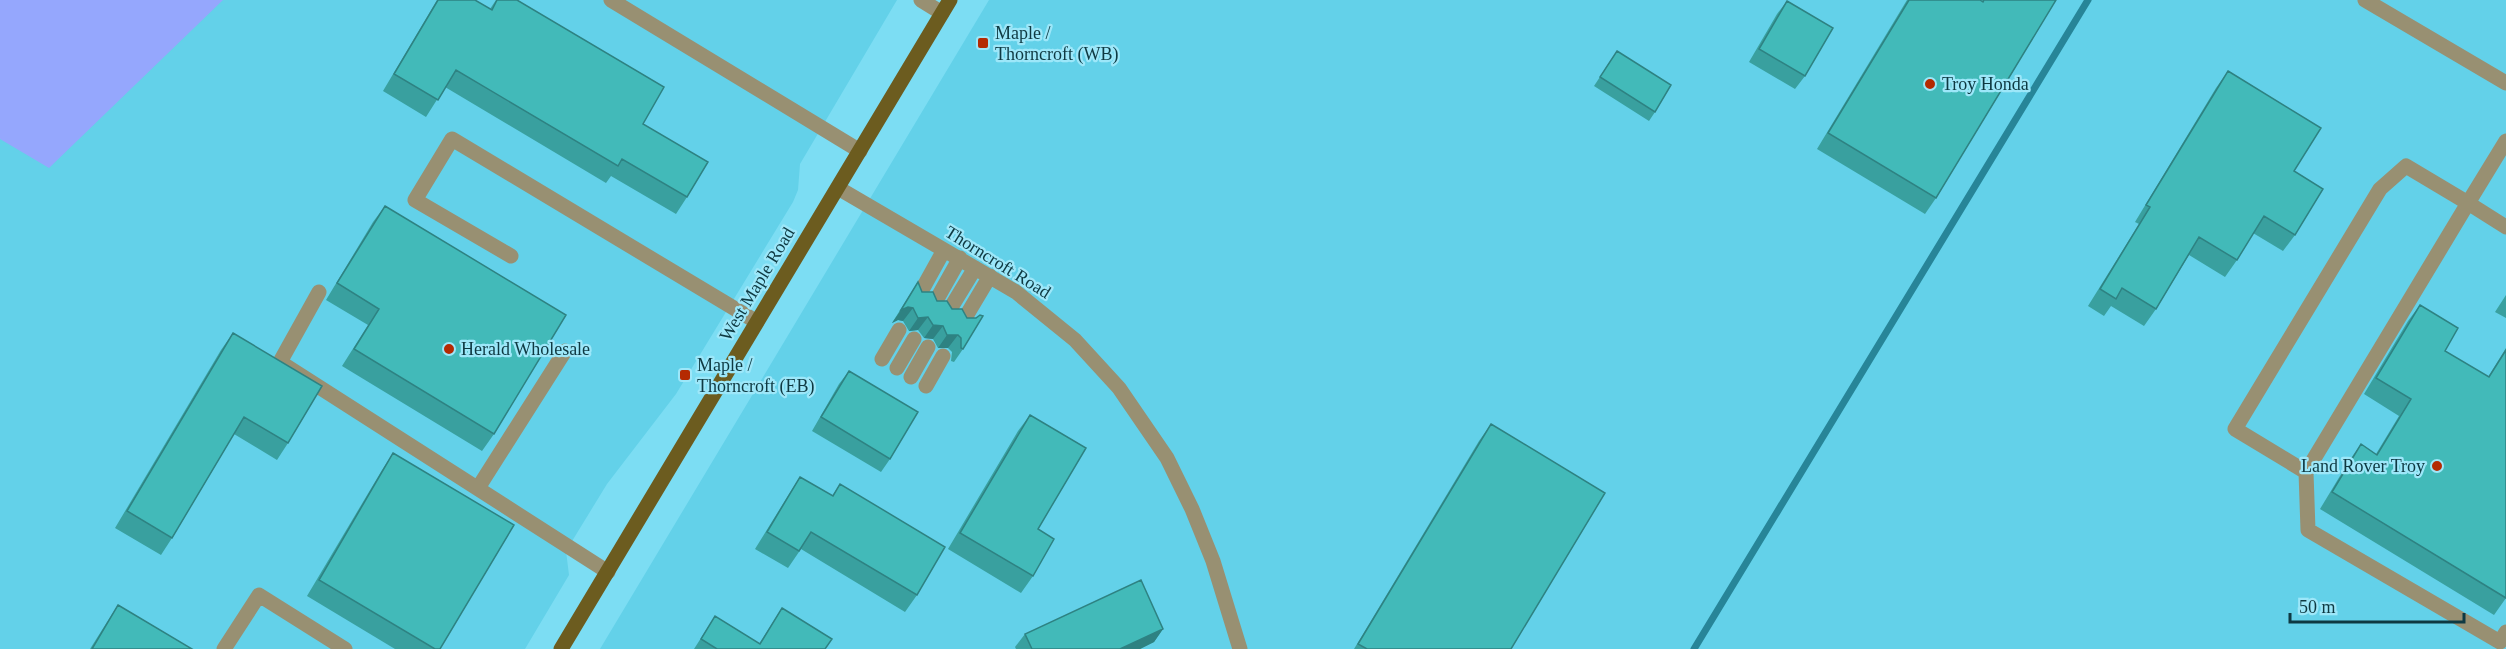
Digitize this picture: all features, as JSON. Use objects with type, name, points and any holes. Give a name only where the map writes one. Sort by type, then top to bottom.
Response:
[{"type":"main road","name":"West Maple Road","points":[[561,649],[946,7]]},
{"type":"street","points":[[611,0],[860,151]]},
{"type":"street","points":[[921,0],[946,7]]},
{"type":"street","points":[[2365,0],[2506,83]]},
{"type":"street","points":[[511,256],[416,200],[452,140],[756,322]]},
{"type":"street","points":[[2506,141],[2306,472],[2308,530],[2500,642],[2506,632]]},
{"type":"street","points":[[2306,472],[2235,429],[2380,189],[2406,166],[2506,227]]},
{"type":"street","name":"Thorncroft Road","points":[[838,188],[1016,291],[1075,340],[1119,388],[1167,458],[1192,509],[1213,561],[1240,649]]},
{"type":"street","points":[[918,297],[944,250]]},
{"type":"street","points":[[933,306],[960,258]]},
{"type":"street","points":[[947,314],[975,268]]},
{"type":"street","points":[[962,323],[990,276]]},
{"type":"street","points":[[319,292],[280,362],[608,572]]},
{"type":"street","points":[[882,359],[899,330]]},
{"type":"street","points":[[897,368],[914,339]]},
{"type":"street","points":[[911,377],[928,347]]},
{"type":"street","points":[[478,489],[565,351]]},
{"type":"street","points":[[926,386],[943,356]]},
{"type":"street","points":[[224,649],[259,595],[345,649]]},
{"type":"shaded area","points":[[0,0],[897,0],[800,164],[798,190],[793,202],[676,394],[607,484],[566,551],[569,575],[525,649],[0,649]]},
{"type":"shaded area","points":[[0,0],[223,0],[49,168],[0,139]]},
{"type":"shaded area","points":[[989,0],[2506,0],[2506,649],[600,649]]},
{"type":"building","points":[[438,0],[475,0],[492,10],[497,0],[517,0],[664,87],[643,124],[708,162],[687,197],[622,159],[618,166],[456,70],[438,100],[394,74]]},
{"type":"building","name":"Troy Honda","points":[[1909,0],[1980,0],[1983,2],[1984,0],[2056,0],[1936,198],[1828,133]]},
{"type":"building","points":[[1787,1],[1833,28],[1805,76],[1759,49]]},
{"type":"building","points":[[1617,51],[1671,85],[1655,112],[1600,77]]},
{"type":"building","points":[[2228,71],[2321,128],[2294,171],[2323,189],[2295,235],[2264,216],[2237,260],[2199,237],[2156,309],[2122,288],[2116,299],[2100,289],[2150,207],[2146,205]]},
{"type":"building","name":"Herald Wholesale","points":[[385,206],[566,315],[494,434],[354,349],[379,309],[337,283]]},
{"type":"building","points":[[918,282],[922,292],[933,292],[937,301],[947,301],[952,309],[962,309],[967,318],[983,316],[963,349],[961,338],[958,335],[947,335],[943,326],[933,325],[928,317],[918,318],[913,308],[908,307],[901,310]]},
{"type":"building","name":"Land Rover Troy","points":[[2420,305],[2458,328],[2445,351],[2489,377],[2506,350],[2506,598],[2332,492],[2361,444],[2377,455],[2411,399],[2376,378]]},
{"type":"building","points":[[233,333],[322,386],[288,443],[244,417],[172,538],[127,511]]},
{"type":"building","points":[[849,371],[918,412],[890,459],[821,417]]},
{"type":"building","points":[[1030,415],[1086,448],[1038,529],[1054,539],[1033,576],[960,533]]},
{"type":"building","points":[[1491,424],[1605,493],[1511,649],[1367,649],[1358,644]]},
{"type":"building","points":[[393,453],[514,525],[440,649],[435,649],[319,580]]},
{"type":"building","points":[[800,477],[833,496],[840,484],[945,547],[917,595],[811,532],[799,551],[767,532]]},
{"type":"building","points":[[1141,580],[1163,629],[1120,649],[1032,649],[1025,634]]},
{"type":"building","points":[[118,605],[192,649],[92,649]]},
{"type":"building","points":[[782,608],[832,639],[825,649],[717,649],[701,639],[715,616],[760,644]]},
{"type":"waterway","points":[[1694,649],[2088,0]]},
{"type":"place","name":"Maple / Thorncroft (WB)","points":[[983,43]]},
{"type":"place","name":"Troy Honda","points":[[1930,84]]},
{"type":"place","name":"Herald Wholesale","points":[[449,349]]},
{"type":"place","name":"Maple / Thorncroft (EB)","points":[[685,375]]},
{"type":"place","name":"Land Rover Troy","points":[[2437,466]]}]
